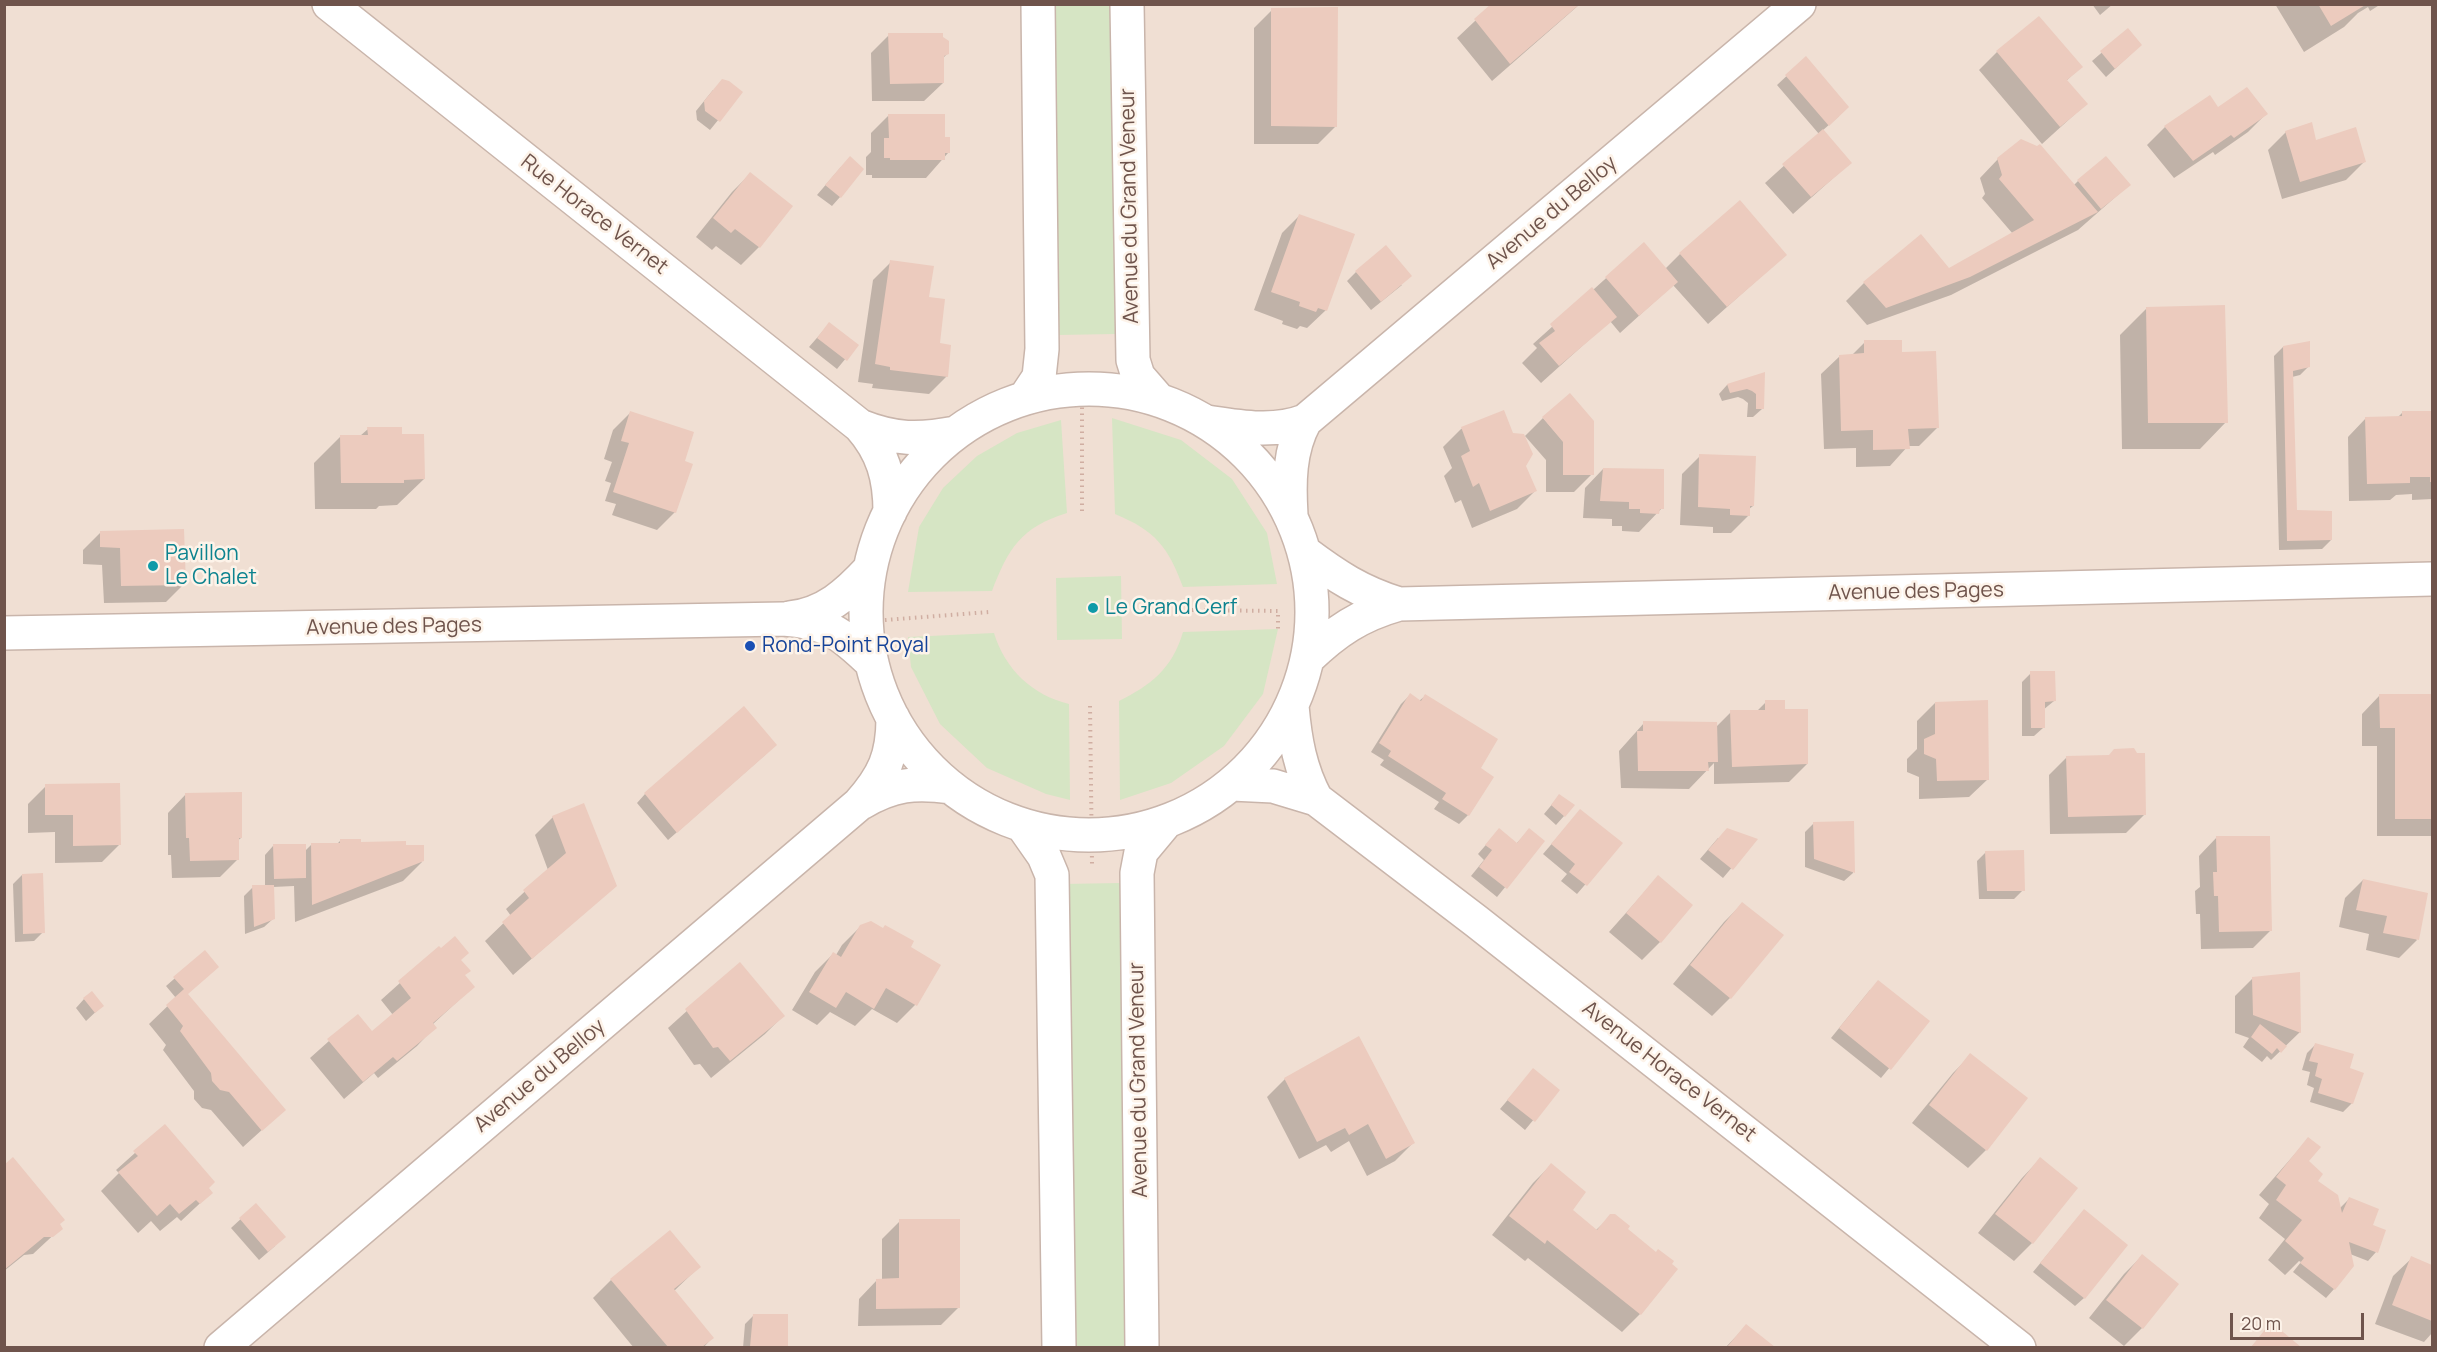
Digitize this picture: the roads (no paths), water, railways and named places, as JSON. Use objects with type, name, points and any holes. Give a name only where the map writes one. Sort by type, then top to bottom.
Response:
[{"type":"street","name":"Rue Horace Vernet","points":[[329,4],[860,426]]},
{"type":"street","points":[[1025,398],[1039,377],[1042,349],[1038,4]]},
{"type":"street","name":"Avenue du Grand Veneur","points":[[1127,4],[1133,360],[1138,376],[1158,399]]},
{"type":"street","name":"Avenue du Belloy","points":[[1305,421],[1799,4]]},
{"type":"street","points":[[1099,389],[1134,393],[1158,399],[1204,421],[1226,435],[1261,470],[1291,518],[1304,552],[1312,606],[1308,652],[1303,676],[1292,706],[1258,759],[1232,784],[1203,804],[1166,822],[1122,834],[1093,836],[1023,826],[980,808],[951,788],[910,746],[893,718],[872,663],[866,621],[870,569],[877,543],[890,512],[914,473],[956,433],[989,412],[1025,398],[1063,390],[1099,389]]},
{"type":"street","points":[[1204,421],[1250,428],[1290,427],[1305,421]]},
{"type":"street","points":[[1291,518],[1292,461],[1298,435],[1305,421]]},
{"type":"street","points":[[860,426],[891,437],[914,439],[956,433]]},
{"type":"street","points":[[860,426],[882,456],[888,475],[890,512]]},
{"type":"street","points":[[1304,552],[1343,581],[1364,592],[1399,604]]},
{"type":"street","points":[[783,619],[822,610],[840,599],[870,569]]},
{"type":"street","name":"Avenue des Pages","points":[[1399,604],[2433,579]]},
{"type":"street","points":[[1308,652],[1364,615],[1399,604]]},
{"type":"street","points":[[783,619],[802,620],[841,634],[872,663]]},
{"type":"street","name":"Avenue des Pages","points":[[4,633],[783,619]]},
{"type":"street","points":[[1292,706],[1299,758],[1307,782],[1316,799]]},
{"type":"street","points":[[859,804],[875,786],[885,768],[893,736],[893,718]]},
{"type":"street","points":[[859,804],[879,792],[897,786],[930,784],[951,788]]},
{"type":"street","points":[[1232,784],[1273,786],[1316,799]]},
{"type":"street","name":"Avenue Horace Vernet","points":[[1316,799],[1486,929],[2019,1347]]},
{"type":"street","name":"Avenue du Belloy","points":[[221,1347],[859,804]]},
{"type":"street","name":"Avenue du Grand Veneur","points":[[1142,1347],[1137,873],[1141,852],[1166,822]]},
{"type":"street","points":[[1023,826],[1044,856],[1052,875],[1059,1347]]},
{"type":"place","name":"Pavillon Le Chalet","points":[[153,566]]},
{"type":"place","name":"Le Grand Cerf","points":[[1093,608]]},
{"type":"place","name":"Rond-Point Royal","points":[[750,646]]}]
